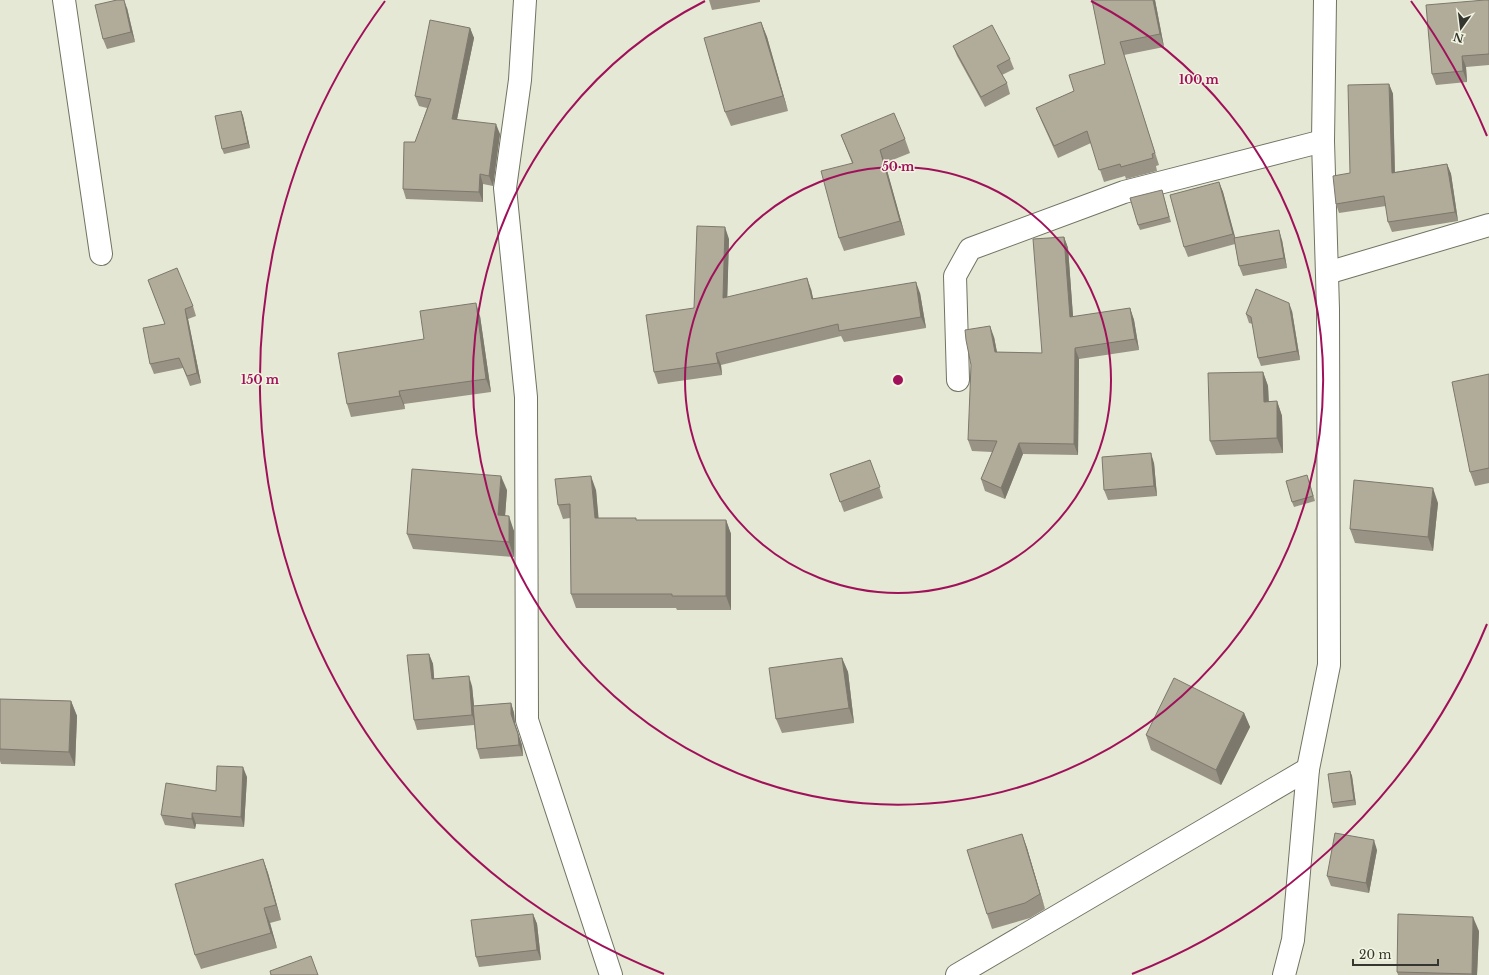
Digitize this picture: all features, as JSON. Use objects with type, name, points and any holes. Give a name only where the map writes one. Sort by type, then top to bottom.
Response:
[{"type":"street","points":[[64,0],[101,254]]},
{"type":"street","points":[[525,0],[520,80],[505,188],[526,397],[527,720],[611,975]]},
{"type":"street","points":[[1284,975],[1293,940],[1308,769],[1329,665],[1327,273],[1323,140],[1326,0]]},
{"type":"street","points":[[958,380],[955,276],[970,249],[1124,192],[1323,140]]},
{"type":"street","points":[[1327,273],[1489,225]]},
{"type":"street","points":[[958,975],[1308,769]]},
{"type":"building","points":[[124,0],[131,32],[103,39],[95,5]]},
{"type":"building","points":[[1092,0],[1153,0],[1160,34],[1120,42],[1155,153],[1152,154],[1153,158],[1121,167],[1120,164],[1099,170],[1087,131],[1054,146],[1036,108],[1074,91],[1069,75],[1105,64]]},
{"type":"building","points":[[1489,0],[1489,54],[1462,56],[1463,71],[1432,74],[1426,5]]},
{"type":"building","points":[[430,20],[470,28],[452,119],[496,124],[489,176],[480,174],[479,192],[403,189],[404,142],[415,142],[431,99],[415,96]]},
{"type":"building","points":[[761,22],[783,96],[725,112],[704,38]]},
{"type":"building","points":[[992,25],[1010,59],[997,66],[1007,83],[981,97],[953,46]]},
{"type":"building","points":[[1389,84],[1392,173],[1447,164],[1455,212],[1388,222],[1384,196],[1336,204],[1333,176],[1350,173],[1348,85]]},
{"type":"building","points":[[241,111],[248,143],[222,149],[215,116]]},
{"type":"building","points":[[894,113],[905,139],[880,150],[900,221],[839,238],[821,171],[853,163],[841,135]]},
{"type":"building","points":[[1219,182],[1233,234],[1184,247],[1170,195]]},
{"type":"building","points":[[1162,190],[1169,217],[1138,225],[1130,198]]},
{"type":"building","points":[[697,226],[725,227],[723,298],[807,278],[812,299],[916,282],[921,317],[839,331],[838,324],[716,353],[718,363],[654,372],[646,315],[694,308]]},
{"type":"building","points":[[1279,230],[1284,258],[1239,266],[1234,238]]},
{"type":"building","points":[[1064,237],[1070,317],[1130,308],[1135,339],[1075,348],[1074,444],[1019,443],[1001,488],[981,479],[997,441],[968,440],[971,365],[965,330],[990,326],[995,352],[1042,353],[1033,239]]},
{"type":"building","points":[[177,268],[193,306],[185,309],[197,373],[187,376],[179,358],[150,364],[143,328],[165,324],[148,280]]},
{"type":"building","points":[[1256,289],[1289,303],[1297,351],[1258,358],[1251,317],[1246,314]]},
{"type":"building","points":[[476,303],[486,379],[399,391],[400,396],[347,404],[338,353],[424,339],[420,311]]},
{"type":"building","points":[[1263,372],[1264,402],[1277,401],[1277,438],[1210,441],[1208,373]]},
{"type":"building","points":[[1489,374],[1489,468],[1470,472],[1452,382]]},
{"type":"building","points":[[1151,453],[1154,486],[1104,490],[1102,457]]},
{"type":"building","points":[[870,460],[880,487],[840,502],[830,474]]},
{"type":"building","points":[[412,469],[501,476],[498,515],[509,516],[509,542],[407,534]]},
{"type":"building","points":[[1307,475],[1313,496],[1292,502],[1286,481]]},
{"type":"building","points":[[591,476],[595,518],[636,518],[636,520],[726,520],[726,596],[672,596],[672,594],[571,594],[570,504],[558,505],[555,479]]},
{"type":"building","points":[[1354,480],[1433,488],[1428,537],[1350,529]]},
{"type":"building","points":[[429,654],[432,679],[469,676],[472,715],[414,720],[407,655]]},
{"type":"building","points":[[842,658],[849,708],[776,719],[769,668]]},
{"type":"building","points":[[1174,678],[1244,713],[1216,770],[1146,735]]},
{"type":"building","points":[[0,699],[71,701],[69,752],[0,749]]},
{"type":"building","points":[[511,703],[511,714],[518,734],[519,745],[477,749],[473,706]]},
{"type":"building","points":[[217,766],[243,767],[241,817],[192,813],[192,819],[161,815],[166,783],[216,791]]},
{"type":"building","points":[[1350,771],[1354,800],[1332,803],[1328,774]]},
{"type":"building","points":[[1335,833],[1374,840],[1366,883],[1327,876]]},
{"type":"building","points":[[1022,834],[1040,894],[1025,903],[987,914],[967,850]]},
{"type":"building","points":[[263,859],[276,905],[264,908],[271,933],[195,955],[175,884]]},
{"type":"building","points":[[533,914],[537,950],[476,957],[471,920]]},
{"type":"building","points":[[1398,914],[1473,917],[1472,974],[1397,972]]},
{"type":"building","points":[[311,956],[318,975],[271,975],[270,971]]}]
